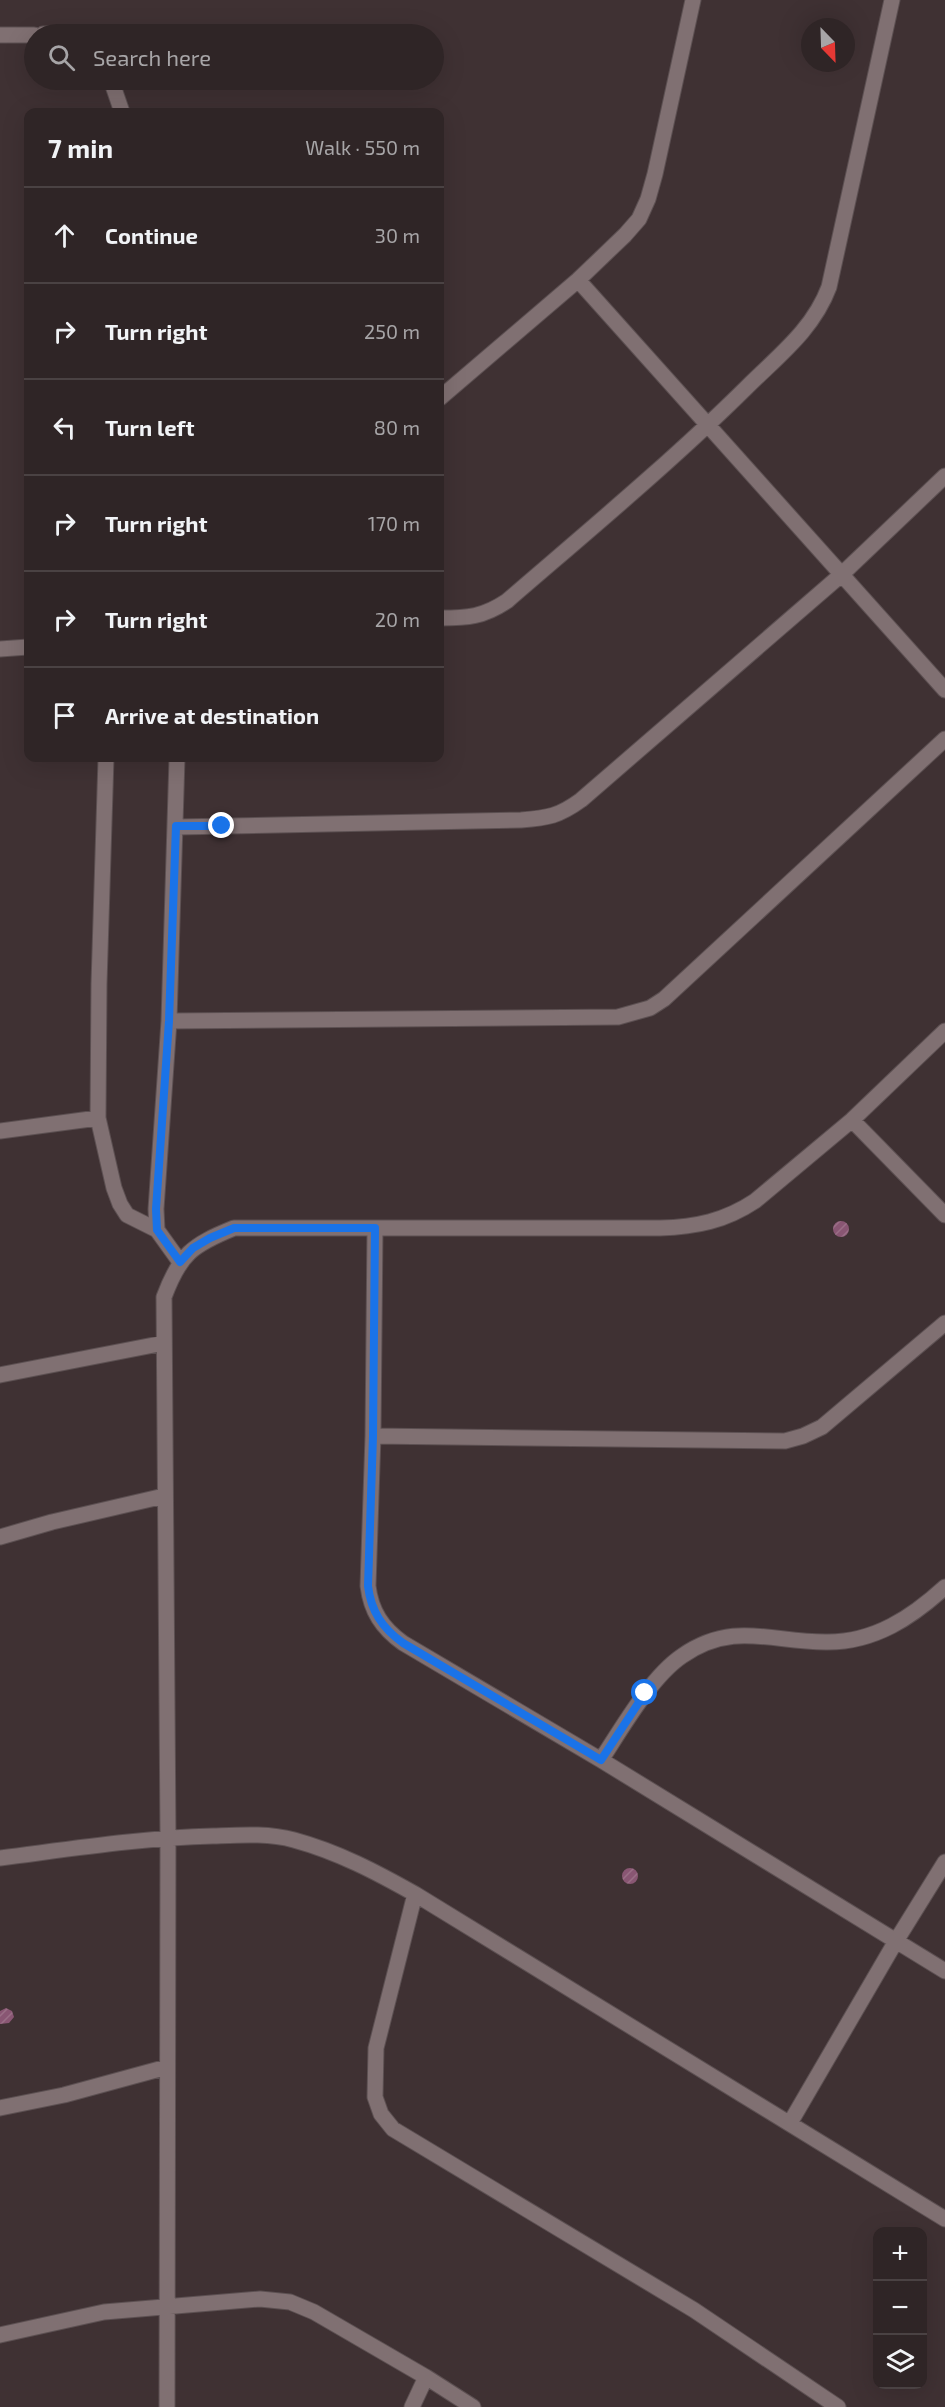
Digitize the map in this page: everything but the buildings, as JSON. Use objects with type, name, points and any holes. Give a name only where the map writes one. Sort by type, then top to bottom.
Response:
[{"type":"street","points":[[444,395],[578,280],[639,219],[648,199],[693,0]]},
{"type":"street","points":[[444,618],[470,618],[491,612],[507,601],[708,425],[808,327],[821,306],[829,286],[892,0]]},
{"type":"street","points":[[0,35],[24,35]]},
{"type":"street","points":[[114,90],[121,108]]},
{"type":"street","points":[[578,280],[945,690]]},
{"type":"street","points":[[176,826],[521,820],[546,819],[562,813],[581,800],[841,575],[945,476]]},
{"type":"street","points":[[0,650],[24,647]]},
{"type":"street","points":[[169,1021],[618,1017],[642,1011],[664,999],[945,739]]},
{"type":"street","points":[[106,762],[100,937],[98,1118],[114,1188],[120,1204],[127,1215],[157,1230],[180,1262]]},
{"type":"street","points":[[157,1230],[156,1209],[169,1021],[177,762]]},
{"type":"street","points":[[167,2407],[168,1837],[164,1297],[180,1262],[193,1248],[234,1228],[660,1228],[710,1223],[741,1210],[755,1201],[852,1120],[945,1030]]},
{"type":"street","points":[[0,1131],[98,1118]]},
{"type":"street","points":[[852,1120],[945,1215]]},
{"type":"street","points":[[375,1228],[373,1436],[368,1586],[370,1600],[381,1624],[403,1643],[601,1760],[945,1971]]},
{"type":"street","points":[[373,1436],[785,1441],[822,1427],[945,1323]]},
{"type":"street","points":[[0,1375],[164,1343]]},
{"type":"street","points":[[0,1537],[52,1522],[164,1496]]},
{"type":"street","points":[[601,1760],[645,1693],[681,1656],[706,1643],[741,1635],[830,1642],[865,1637],[892,1627],[919,1611],[945,1587]]},
{"type":"street","points":[[0,1858],[168,1837],[254,1834],[292,1840],[326,1850],[366,1866],[415,1894],[945,2218]]},
{"type":"street","points":[[790,2123],[945,1862]]},
{"type":"street","points":[[415,1894],[376,2048],[375,2097],[381,2114],[393,2129],[694,2310],[838,2407]]},
{"type":"street","points":[[0,2108],[64,2095],[167,2067]]},
{"type":"street","points":[[0,2335],[104,2312],[166,2309],[260,2299],[290,2302],[314,2312],[473,2407]]},
{"type":"street","points":[[412,2407],[426,2377]]},
{"type":"route","points":[[222,826],[176,826],[169,1021],[156,1209],[157,1230],[180,1262],[193,1248],[234,1228],[375,1228],[373,1436],[368,1586],[370,1600],[381,1624],[403,1643],[601,1760],[645,1693]]}]
